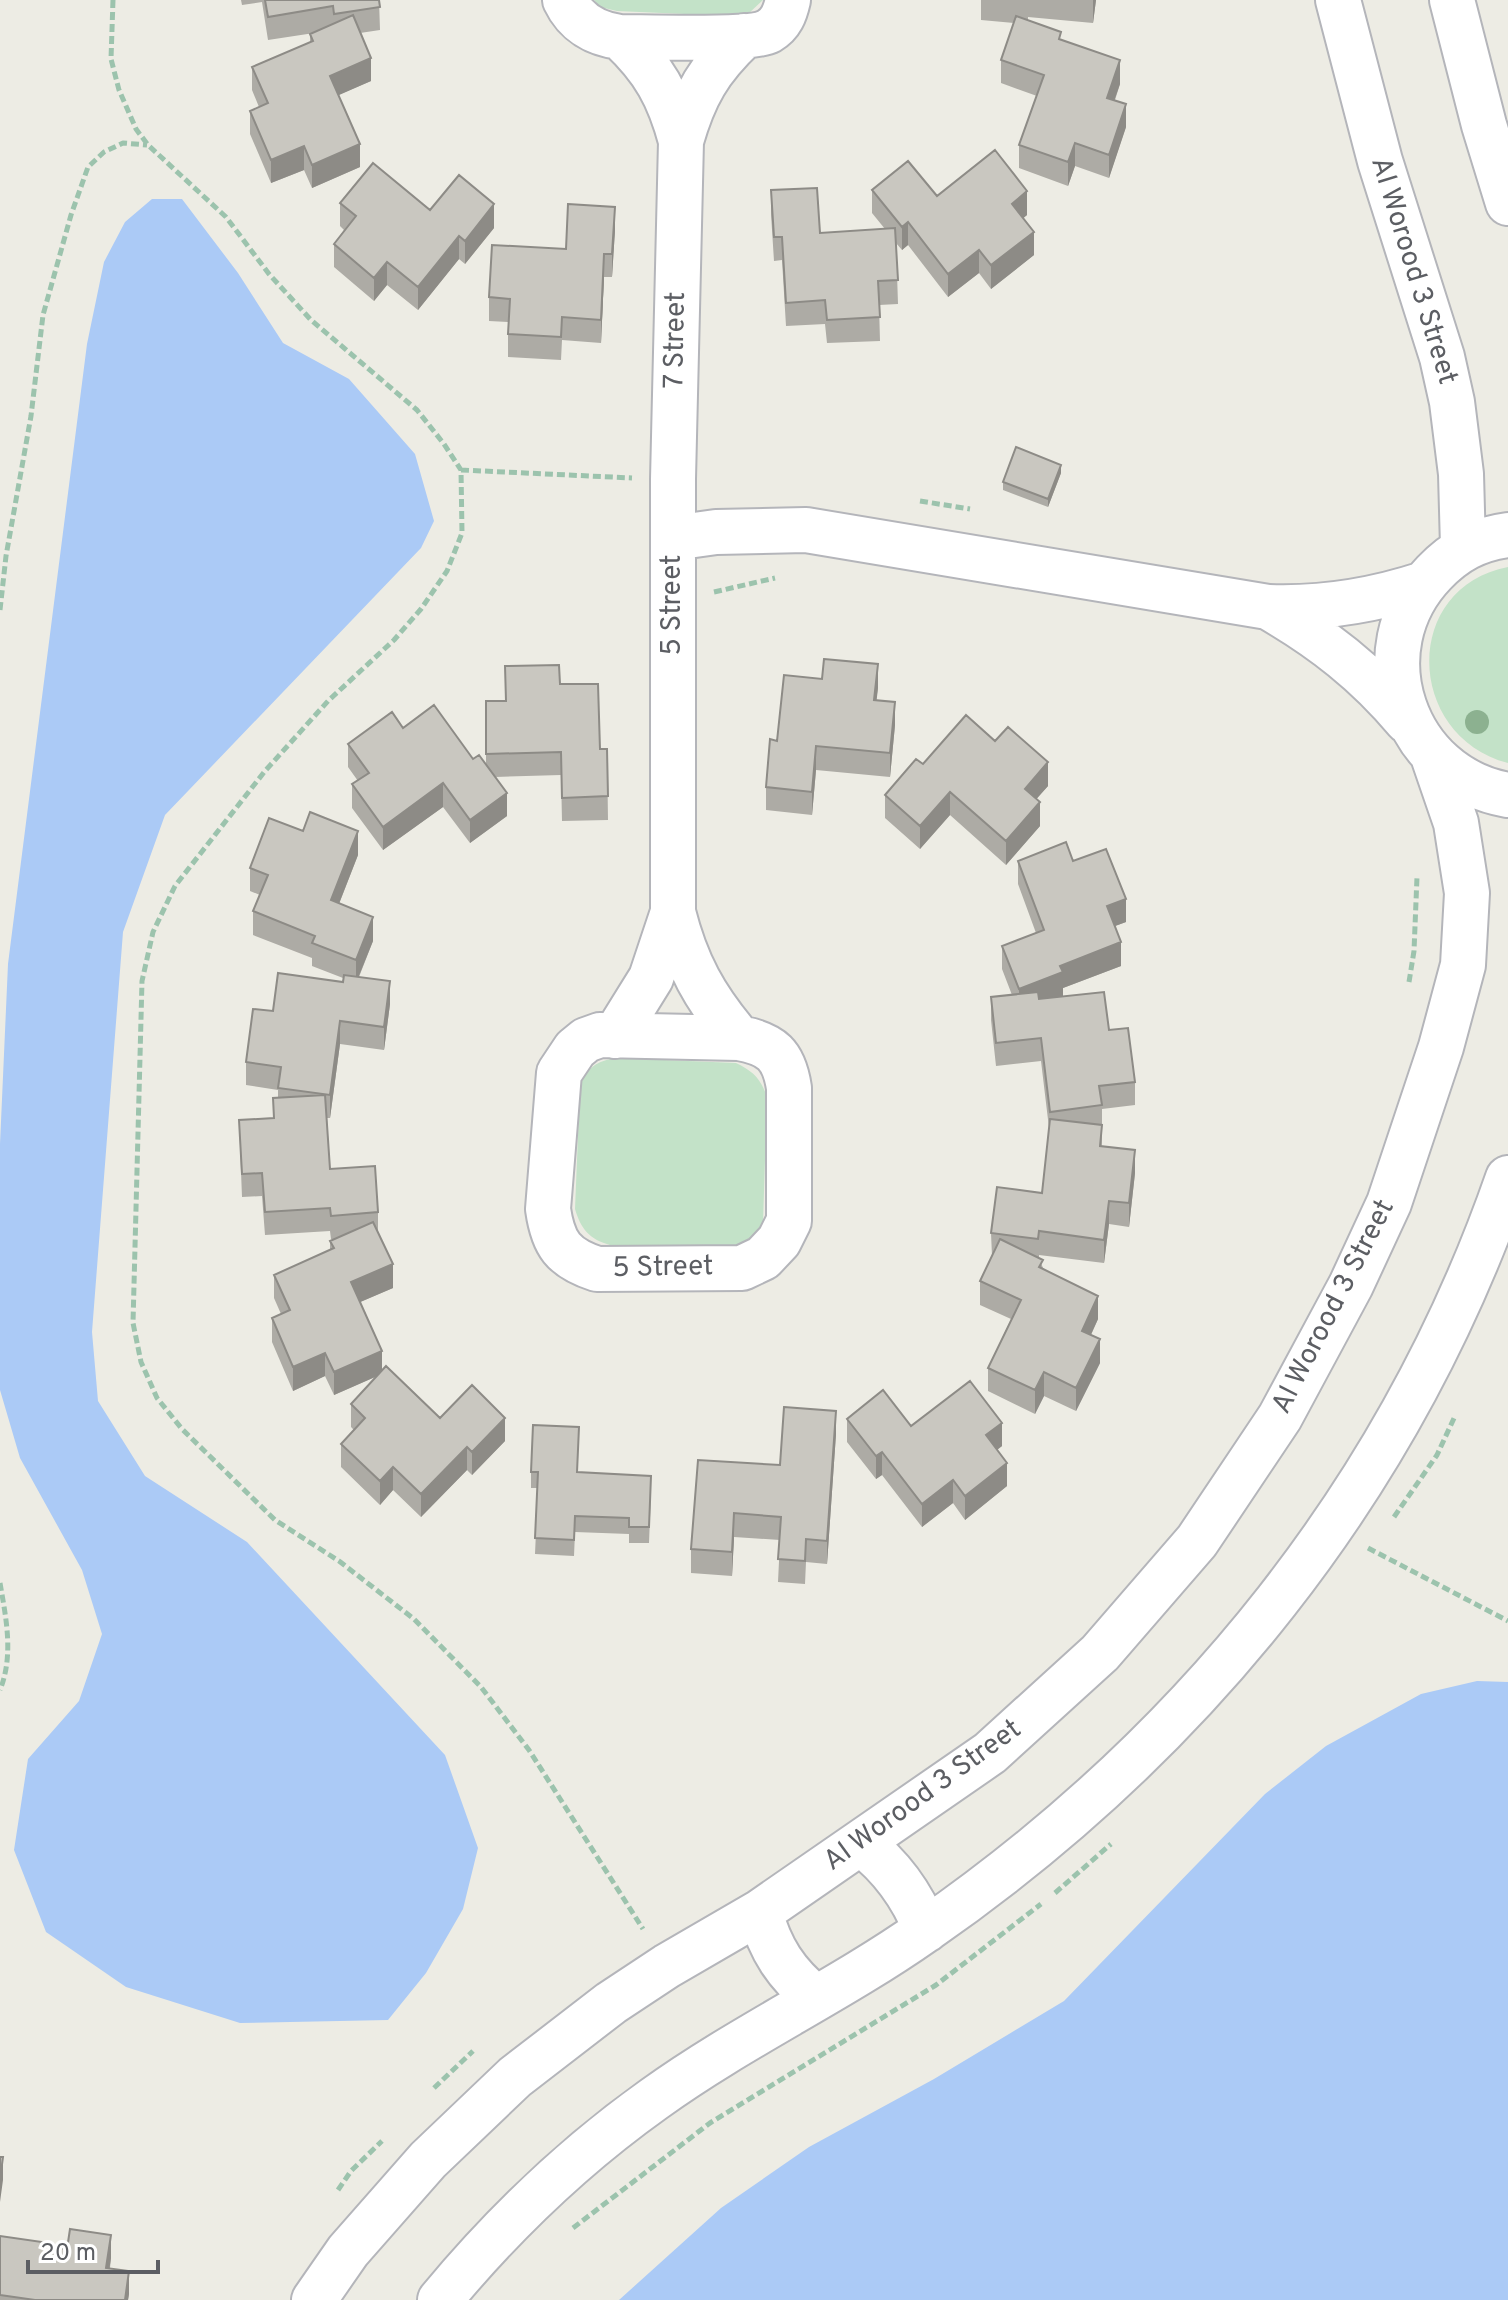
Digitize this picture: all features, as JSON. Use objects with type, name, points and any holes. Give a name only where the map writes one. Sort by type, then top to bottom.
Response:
[{"type":"street","name":"7 Street","points":[[565,0],[584,25],[604,35],[620,37],[757,36],[778,23],[788,0]]},
{"type":"street","name":"Al Worood 3 Street","points":[[1338,0],[1380,161],[1442,357],[1452,402],[1461,474],[1463,547]]},
{"type":"street","points":[[1452,0],[1508,203]]},
{"type":"street","name":"7 Street","points":[[673,538],[681,141],[703,83],[721,57],[744,36]]},
{"type":"street","name":"7 Street","points":[[620,37],[642,58],[660,83],[673,111],[681,141]]},
{"type":"street","points":[[673,538],[716,532],[806,530],[1268,607],[1308,608],[1386,597],[1424,584],[1463,547],[1508,535]]},
{"type":"street","name":"5 Street","points":[[673,538],[673,912],[681,948],[696,980],[739,1038]]},
{"type":"street","name":"Al Worood 3 Street","points":[[314,2300],[348,2251],[428,2160],[515,2077],[611,2003],[760,1912],[990,1753],[1100,1653],[1197,1541],[1280,1417],[1351,1285],[1389,1203],[1441,1047],[1463,965],[1467,893],[1456,823],[1401,698],[1396,669],[1399,638],[1408,610],[1424,584]]},
{"type":"street","points":[[1268,607],[1309,630],[1347,658],[1382,691],[1422,741],[1465,781],[1508,795]]},
{"type":"street","name":"5 Street","points":[[615,1036],[651,978],[673,912]]},
{"type":"street","name":"5 Street","points":[[600,1035],[615,1036],[759,1041],[775,1052],[786,1068],[789,1088],[789,1221],[779,1241],[763,1258],[742,1268],[597,1269],[577,1262],[560,1248],[551,1230],[548,1209],[559,1073],[575,1049],[586,1040],[600,1035]]},
{"type":"street","points":[[440,2300],[481,2251],[563,2170],[654,2098],[926,1930],[1052,1835],[1155,1741],[1249,1638],[1334,1526],[1391,1437],[1441,1344],[1484,1248],[1508,1178]]},
{"type":"street","points":[[862,1844],[905,1887],[926,1930]]},
{"type":"street","points":[[760,1912],[767,1937],[779,1961],[796,1982],[816,1998]]},
{"type":"path","points":[[113,0],[111,59],[124,103],[136,129],[148,145],[226,217],[269,274],[311,320],[417,410],[461,470],[462,533],[447,571],[421,609],[394,640],[328,701],[265,771],[175,886],[153,932],[142,981],[133,1323],[141,1362],[157,1398],[182,1429],[275,1520],[339,1561],[414,1619],[481,1687],[529,1750],[667,1966]]},
{"type":"path","points":[[0,610],[6,556],[31,416],[43,315],[71,215],[88,167],[104,152],[123,143],[148,145]]},
{"type":"path","points":[[461,470],[673,479]]},
{"type":"path","points":[[1407,996],[1414,951],[1417,872]]},
{"type":"path","points":[[1334,1526],[1372,1550],[1508,1621]]},
{"type":"path","points":[[0,1583],[9,1653],[0,1690]]},
{"type":"green space","points":[[594,0],[763,0],[748,14],[730,16],[617,11],[600,7]]},
{"type":"green space","points":[[1508,567],[1508,763],[1474,747],[1449,723],[1434,694],[1429,662],[1434,630],[1449,602],[1473,580]]},
{"type":"green space","points":[[617,1058],[736,1063],[759,1080],[767,1097],[763,1223],[747,1242],[724,1250],[610,1245],[597,1240],[583,1228],[575,1209],[580,1086],[594,1066]]},
{"type":"water","points":[[152,199],[182,199],[238,273],[283,343],[349,379],[415,454],[434,521],[421,548],[165,815],[123,932],[92,1332],[98,1401],[145,1476],[247,1542],[445,1755],[478,1848],[463,1909],[426,1973],[388,2020],[240,2023],[126,1987],[46,1932],[14,1850],[28,1759],[79,1701],[102,1634],[82,1570],[20,1458],[0,1390],[0,1144],[8,964],[87,344],[104,262],[125,222]]},
{"type":"water","points":[[1477,1681],[1508,1682],[1508,2300],[619,2300],[721,2208],[809,2147],[934,2079],[1064,2001],[1265,1794],[1326,1746],[1421,1694]]},
{"type":"building","points":[[265,0],[379,0],[380,7],[334,14],[333,6],[268,17]]},
{"type":"building","points":[[353,15],[371,58],[330,76],[360,144],[312,165],[304,146],[271,160],[250,111],[268,103],[252,67],[313,41],[310,34]]},
{"type":"building","points":[[1016,16],[1061,32],[1059,39],[1120,60],[1107,98],[1126,104],[1109,155],[1075,143],[1068,162],[1019,145],[1044,75],[1001,60]]},
{"type":"building","points":[[995,150],[1027,191],[1012,204],[1034,232],[991,265],[979,250],[948,274],[908,222],[902,227],[872,190],[908,161],[937,196]]},
{"type":"building","points":[[373,163],[430,210],[459,175],[494,204],[465,241],[459,236],[418,287],[387,262],[374,278],[334,244],[356,216],[340,203]]},
{"type":"building","points":[[817,188],[820,233],[895,228],[898,280],[878,281],[880,317],[827,320],[825,300],[786,303],[782,237],[774,237],[771,190]]},
{"type":"building","points":[[568,204],[615,207],[612,254],[604,254],[601,320],[562,317],[561,337],[508,334],[510,299],[489,297],[492,245],[566,249]]},
{"type":"building","points":[[1016,447],[1061,465],[1048,499],[1003,482]]},
{"type":"building","points":[[824,659],[878,664],[874,700],[895,702],[890,753],[816,746],[812,792],[766,787],[770,739],[777,741],[784,675],[822,679]]},
{"type":"building","points":[[559,665],[560,684],[598,684],[600,749],[607,749],[608,796],[562,798],[561,752],[486,754],[486,701],[506,701],[505,666]]},
{"type":"building","points":[[434,705],[473,759],[479,755],[507,793],[470,820],[443,783],[383,827],[352,784],[369,773],[348,744],[392,712],[403,728]]},
{"type":"building","points":[[966,715],[995,741],[1008,727],[1048,762],[1025,789],[1040,802],[1006,841],[950,792],[920,826],[885,795],[916,759],[923,764]]},
{"type":"building","points":[[310,812],[358,831],[331,900],[373,917],[356,960],[312,943],[315,936],[253,911],[268,875],[250,868],[269,818],[303,831]]},
{"type":"building","points":[[1066,842],[1073,861],[1106,849],[1126,899],[1107,906],[1121,942],[1060,966],[1063,972],[1019,989],[1002,946],[1044,930],[1018,861]]},
{"type":"building","points":[[278,973],[343,982],[344,975],[390,981],[384,1027],[340,1021],[330,1095],[278,1088],[281,1067],[246,1062],[253,1009],[273,1011]]},
{"type":"building","points":[[1038,992],[1039,999],[1104,992],[1109,1030],[1128,1028],[1135,1082],[1099,1086],[1102,1105],[1050,1112],[1041,1038],[996,1043],[991,997]]},
{"type":"building","points":[[325,1095],[330,1169],[375,1166],[378,1212],[331,1216],[330,1208],[265,1212],[262,1173],[242,1174],[239,1120],[274,1118],[273,1098]]},
{"type":"building","points":[[1050,1119],[1102,1125],[1100,1146],[1135,1150],[1129,1203],[1109,1201],[1104,1240],[1039,1231],[1038,1239],[991,1233],[997,1187],[1042,1193]]},
{"type":"building","points":[[373,1222],[393,1264],[351,1282],[382,1351],[334,1372],[325,1353],[293,1367],[272,1318],[290,1310],[274,1275],[334,1248],[330,1241]]},
{"type":"building","points":[[1000,1239],[1043,1260],[1039,1267],[1098,1296],[1082,1331],[1100,1339],[1076,1388],[1044,1372],[1035,1390],[988,1368],[1021,1300],[980,1281]]},
{"type":"building","points":[[386,1366],[440,1418],[472,1385],[505,1418],[472,1452],[467,1447],[421,1494],[393,1467],[380,1481],[341,1444],[365,1418],[351,1404]]},
{"type":"building","points":[[970,1381],[1002,1423],[986,1435],[1007,1463],[965,1496],[953,1480],[922,1504],[882,1452],[876,1456],[847,1419],[883,1390],[911,1426]]},
{"type":"building","points":[[784,1407],[836,1411],[827,1541],[806,1539],[805,1561],[778,1559],[781,1517],[734,1513],[732,1552],[691,1549],[698,1460],[780,1465]]},
{"type":"building","points":[[533,1425],[579,1427],[577,1472],[651,1476],[649,1527],[629,1527],[629,1518],[575,1516],[574,1540],[535,1538],[538,1472],[531,1472]]},
{"type":"building","points":[[70,2229],[111,2235],[106,2268],[129,2271],[125,2300],[35,2300],[0,2295],[0,2236],[49,2243],[48,2246],[67,2249]]}]
